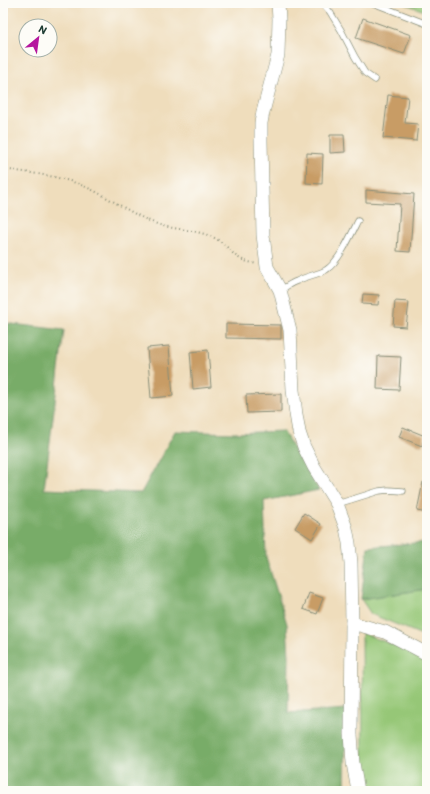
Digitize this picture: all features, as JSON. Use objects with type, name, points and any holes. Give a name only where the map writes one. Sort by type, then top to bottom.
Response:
[{"type":"street","points":[[278,3],[278,55],[261,123],[263,235],[267,267],[280,290],[290,330],[293,390],[299,432],[304,447],[314,467],[337,504],[346,528],[349,543],[351,563],[352,623],[351,734],[357,791]]},
{"type":"street","points":[[352,623],[385,632],[427,654]]},
{"type":"lane","points":[[322,3],[330,12],[365,73],[375,80]]},
{"type":"lane","points":[[373,3],[427,24]]},
{"type":"lane","points":[[280,290],[297,280],[326,270],[333,264],[358,221]]},
{"type":"lane","points":[[337,504],[379,491],[403,491]]},
{"type":"path","points":[[3,169],[66,180],[81,185],[156,224],[199,232],[217,239],[241,260],[267,267]]},
{"type":"green space","points":[[403,3],[427,3],[427,12]]},
{"type":"green space","points":[[3,323],[64,330],[44,489],[141,493],[175,431],[234,433],[283,431],[319,490],[264,501],[266,557],[287,624],[289,657],[288,713],[346,709],[345,791],[3,791]]},
{"type":"green space","points":[[427,542],[427,589],[361,599],[368,547]]},
{"type":"green space","points":[[427,589],[427,637],[371,614],[361,599]]},
{"type":"green space","points":[[362,633],[404,649],[427,661],[427,791],[371,791],[363,763]]},
{"type":"building","points":[[363,18],[411,35],[404,54],[356,38]]},
{"type":"building","points":[[388,95],[408,97],[405,123],[418,124],[416,141],[383,138]]},
{"type":"building","points":[[330,135],[344,135],[345,152],[330,153]]},
{"type":"building","points":[[307,153],[323,154],[322,184],[306,183]]},
{"type":"building","points":[[366,190],[414,194],[410,252],[397,251],[400,204],[366,202]]},
{"type":"building","points":[[363,294],[379,295],[378,305],[362,304]]},
{"type":"building","points":[[395,301],[409,302],[406,327],[393,326]]},
{"type":"building","points":[[226,324],[281,325],[281,339],[226,338]]},
{"type":"building","points":[[169,346],[173,396],[151,398],[147,348]]},
{"type":"building","points":[[208,350],[211,387],[193,389],[190,352]]},
{"type":"building","points":[[378,356],[401,357],[399,390],[377,389]]},
{"type":"building","points":[[281,394],[281,412],[247,413],[246,395]]},
{"type":"building","points":[[403,427],[425,436],[422,446],[399,437]]},
{"type":"building","points":[[423,482],[427,483],[427,513],[417,511]]},
{"type":"building","points":[[304,513],[321,524],[312,539],[295,528]]},
{"type":"building","points":[[309,593],[323,598],[317,614],[303,609]]}]
